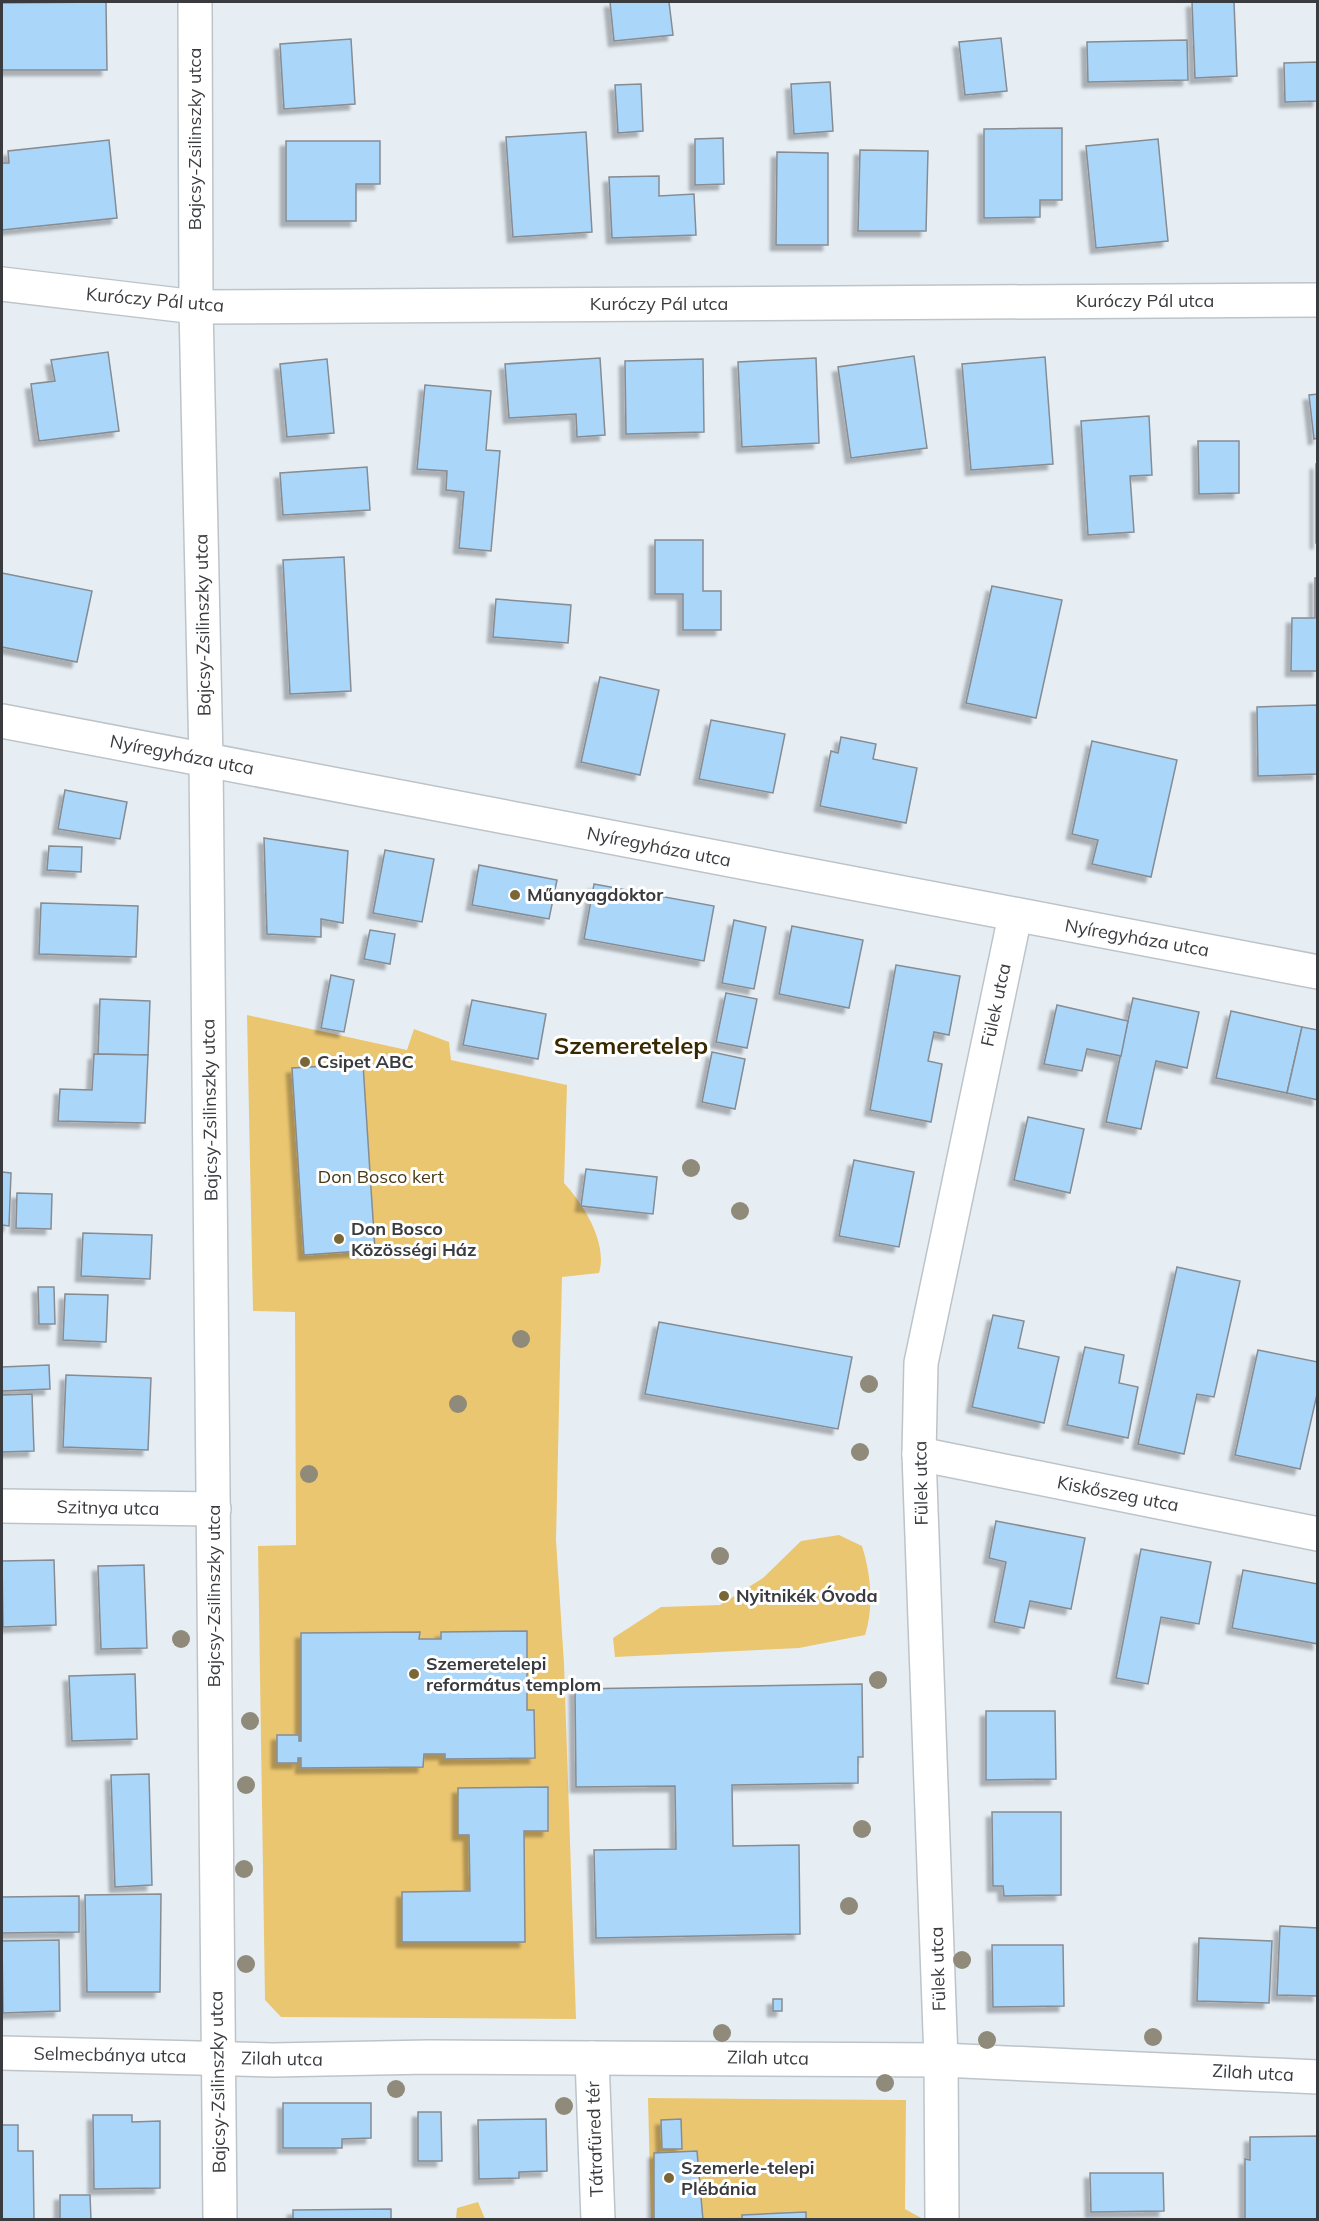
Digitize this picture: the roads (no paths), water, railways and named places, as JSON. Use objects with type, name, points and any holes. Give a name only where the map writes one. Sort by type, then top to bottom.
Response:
[{"type":"street","name":"Bajcsy-Zsilinszky utca","points":[[195,2],[196,307],[206,759],[220,2220]]},
{"type":"street","name":"Kuróczy Pál utca","points":[[2,284],[196,307],[1317,300]]},
{"type":"street","name":"Nyíregyháza utca","points":[[2,721],[1317,972]]},
{"type":"street","name":"Fülek utca","points":[[941,2060],[919,1454],[921,1363],[1015,916]]},
{"type":"street","name":"Kiskőszeg utca","points":[[919,1454],[1317,1534]]},
{"type":"street","name":"Szitnya utca","points":[[2,1506],[214,1509]]},
{"type":"street","name":"Selmecbánya utca","points":[[2,2053],[218,2057]]},
{"type":"street","name":"Zilah utca","points":[[218,2057],[273,2060],[429,2057],[941,2060],[1317,2077]]},
{"type":"street","name":"Tátrafüred tér","points":[[592,2058],[598,2220]]},
{"type":"street","points":[[941,2060],[942,2220]]},
{"type":"place","name":"Műanyagdoktor","points":[[515,895]]},
{"type":"place","name":"Csipet ABC","points":[[305,1062]]},
{"type":"place","name":"Don Bosco Közösségi Ház","points":[[339,1239]]},
{"type":"place","name":"Nyitnikék Óvoda","points":[[724,1596]]},
{"type":"place","name":"Szemeretelepi református templom","points":[[414,1674]]},
{"type":"place","name":"Szemerle-telepi Plébánia","points":[[669,2178]]},
{"type":"district","name":"Szemeretelep","points":[[631,1046]]},
{"type":"park label","name":"Don Bosco kert","points":[[381,1177]]}]
